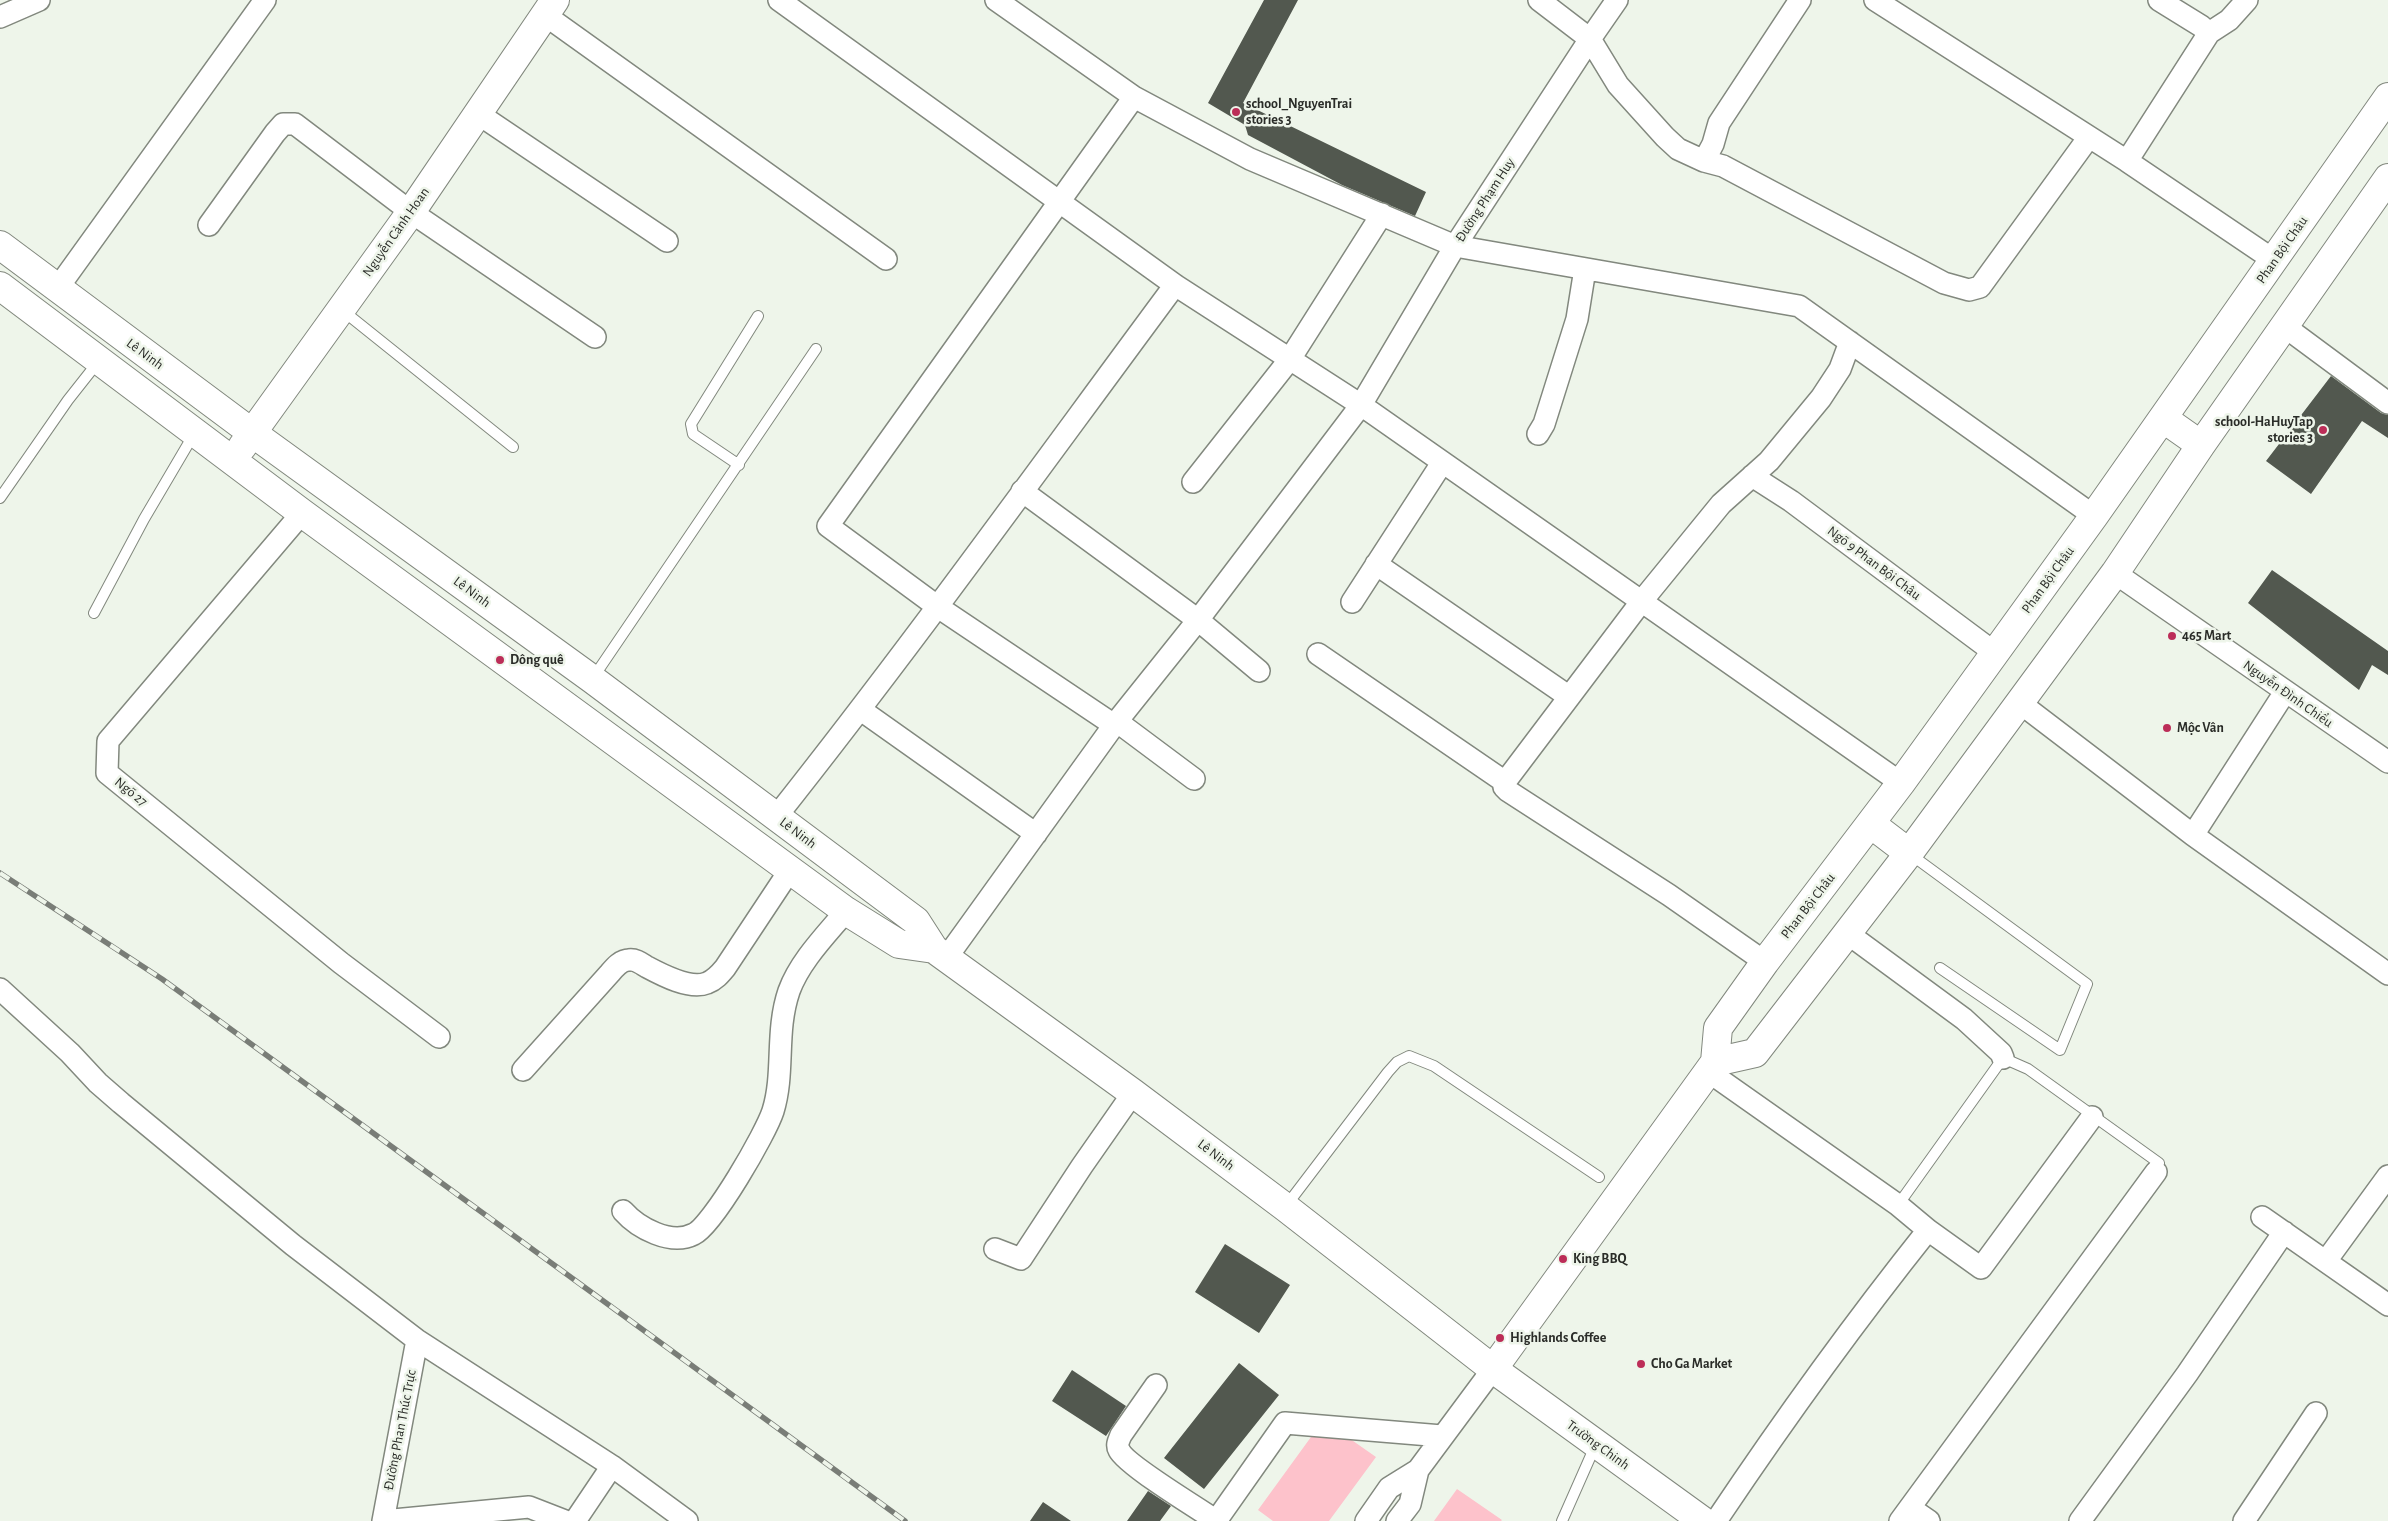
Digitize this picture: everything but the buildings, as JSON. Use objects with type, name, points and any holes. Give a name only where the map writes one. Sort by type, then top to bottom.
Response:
[{"type":"street","points":[[0,17],[40,0]]},
{"type":"street","points":[[57,289],[265,0]]},
{"type":"street","points":[[779,0],[1175,284],[1361,405],[1901,783]]},
{"type":"street","points":[[1539,0],[1590,39],[1618,85],[1678,149],[1704,161],[1723,166],[1954,288],[1969,290],[1980,287],[2089,137]]},
{"type":"street","name":"Đường Phạm Huy","points":[[941,953],[1036,834],[1114,725],[1198,620],[1361,405],[1455,246],[1590,39],[1618,0]]},
{"type":"street","points":[[1704,161],[1713,144],[1719,123],[1800,0]]},
{"type":"street","points":[[1875,0],[2127,161],[2275,261]]},
{"type":"street","points":[[2159,0],[2209,33]]},
{"type":"street","points":[[2127,161],[2209,33],[2229,20],[2247,0]]},
{"type":"street","points":[[1004,2],[1134,97],[1250,159],[1455,246],[1799,306],[2094,516]]},
{"type":"street","points":[[550,7],[886,259]]},
{"type":"street","name":"Nguyễn Cảnh Hoan","points":[[233,461],[251,432],[411,212],[550,7]]},
{"type":"street","points":[[1134,97],[1061,202],[828,526],[938,607],[1114,725],[1123,726],[1194,779]]},
{"type":"street","name":"Phan Bội Châu","points":[[1712,1067],[1718,1028],[1764,962],[1871,824],[2094,516],[2275,261],[2388,97]]},
{"type":"street","points":[[477,113],[667,241]]},
{"type":"street","points":[[208,225],[275,133],[283,124],[295,124],[411,212],[595,337]]},
{"type":"street","points":[[1397,1521],[1410,1504],[1418,1470],[1712,1067],[1756,1053],[1909,854],[2115,573],[2201,445],[2388,178]]},
{"type":"street","points":[[1193,482],[1290,359],[1382,214]]},
{"type":"street","name":"Lê Ninh","points":[[0,245],[251,432],[592,679],[916,921],[941,953],[1133,1092],[1285,1207],[1493,1369]]},
{"type":"street","points":[[1538,434],[1544,424],[1577,319],[1585,269]]},
{"type":"street","points":[[776,817],[861,710],[1175,284]]},
{"type":"street","name":"Lê Ninh","points":[[0,286],[98,362],[302,513],[846,911],[899,944],[941,953]]},
{"type":"street","points":[[2284,326],[2388,403]]},
{"type":"street","points":[[1764,962],[1669,895],[1504,787],[1505,782],[1568,696],[1641,602],[1722,504],[1769,461],[1821,398],[1840,369],[1850,342]]},
{"type":"street","points":[[2164,418],[2201,445]]},
{"type":"street","points":[[1352,602],[1442,463]]},
{"type":"street","name":"Ngõ 9 Phan Bội Châu","points":[[1752,476],[1790,501],[1994,653]]},
{"type":"street","points":[[1022,491],[1198,620],[1259,671]]},
{"type":"street","name":"Ngõ 27","points":[[302,513],[108,741],[107,773],[341,963],[439,1037]]},
{"type":"street","points":[[1376,564],[1568,696]]},
{"type":"street","name":"Nguyễn Đình Chiểu","points":[[2115,573],[2388,762]]},
{"type":"street","points":[[1318,654],[1505,782]]},
{"type":"street","points":[[569,708],[592,679]]},
{"type":"street","points":[[2193,835],[2285,692]]},
{"type":"street","points":[[2020,703],[2193,835],[2388,974]]},
{"type":"street","points":[[861,710],[1036,834]]},
{"type":"street","points":[[1871,824],[1909,854]]},
{"type":"street","points":[[523,1070],[604,980],[624,961],[630,959],[675,979],[693,984],[703,984],[716,978],[725,968],[790,870]]},
{"type":"street","points":[[623,1211],[637,1223],[668,1237],[679,1239],[694,1234],[704,1226],[740,1174],[772,1112],[777,1087],[783,1010],[790,988],[802,967],[846,911]]},
{"type":"street","points":[[1847,933],[1964,1019],[2001,1053],[2003,1058]]},
{"type":"street","points":[[0,989],[70,1053],[98,1083],[292,1245],[417,1340],[612,1466],[687,1521]]},
{"type":"street","points":[[1712,1067],[1981,1268],[2092,1117]]},
{"type":"street","points":[[995,1249],[1021,1259],[1133,1092]]},
{"type":"street","points":[[1929,1521],[1905,1514],[2156,1172]]},
{"type":"street","points":[[2326,1261],[2388,1176]]},
{"type":"street","points":[[2262,1217],[2388,1304]]},
{"type":"street","points":[[1716,1521],[1808,1387],[1873,1299],[1928,1230]]},
{"type":"street","points":[[2080,1521],[2182,1382],[2284,1232]]},
{"type":"street","name":"Đường Phan Thúc Trực","points":[[383,1521],[417,1340]]},
{"type":"street","name":"Trường Chinh","points":[[1493,1369],[1704,1521]]},
{"type":"street","points":[[1156,1385],[1121,1435],[1118,1444],[1119,1451],[1148,1476],[1216,1521],[1285,1423],[1442,1436]]},
{"type":"street","points":[[2253,1518],[2316,1414]]},
{"type":"street","points":[[575,1521],[612,1466]]},
{"type":"street","points":[[1366,1521],[1389,1488],[1418,1470]]},
{"type":"street","points":[[383,1521],[455,1517],[529,1507],[565,1521]]},
{"type":"lane","points":[[341,310],[513,447]]},
{"type":"lane","points":[[739,465],[693,434],[691,424],[758,316]]},
{"type":"lane","points":[[592,679],[816,349]]},
{"type":"lane","points":[[0,498],[68,400],[98,362]]},
{"type":"lane","points":[[94,613],[144,519],[195,433]]},
{"type":"lane","points":[[1909,854],[2087,984],[2060,1050],[1940,968]]},
{"type":"lane","points":[[1285,1207],[1388,1072],[1397,1062],[1409,1056],[1434,1066],[1599,1177]]},
{"type":"lane","points":[[1898,1205],[2003,1058],[2028,1069],[2092,1117],[2159,1163],[2156,1172]]},
{"type":"lane","points":[[1562,1521],[1596,1443]]},
{"type":"shaded area","points":[[1346,1436],[1376,1457],[1329,1521],[1273,1521],[1258,1510],[1311,1437]]},
{"type":"shaded area","points":[[1457,1489],[1502,1520],[1434,1521]]},
{"type":"railway","points":[[0,873],[162,979],[905,1521]]},
{"type":"place","name":"school_NguyenTrai stories 3","points":[[1236,112]]},
{"type":"place","name":"school-HaHuyTap stories 3","points":[[2323,430]]},
{"type":"place","name":"465 Mart","points":[[2172,636]]},
{"type":"place","name":"Dông quê","points":[[500,660]]},
{"type":"place","name":"Mộc Vân","points":[[2167,728]]},
{"type":"place","name":"King BBQ","points":[[1563,1259]]},
{"type":"place","name":"Highlands Coffee","points":[[1500,1338]]},
{"type":"place","name":"Cho Ga Market","points":[[1641,1364]]}]
